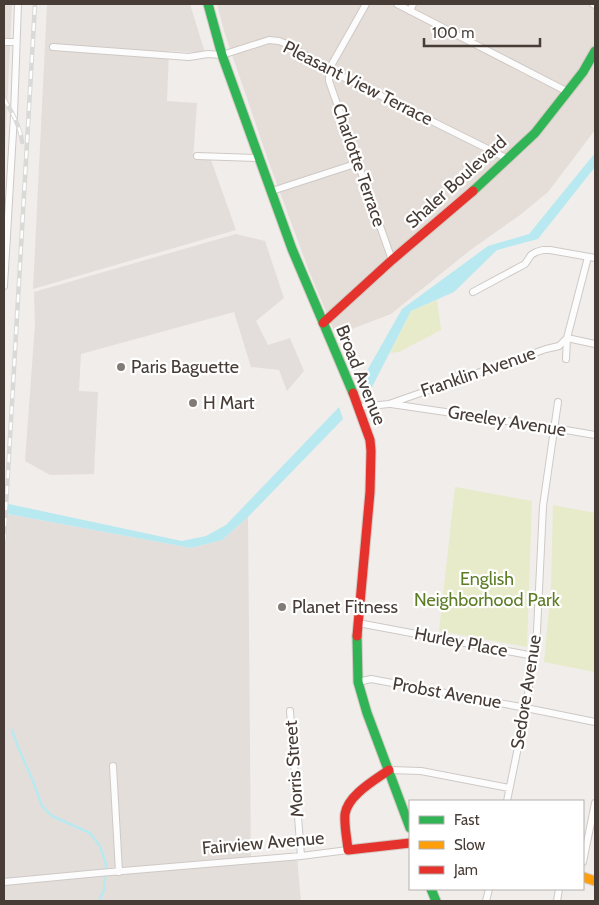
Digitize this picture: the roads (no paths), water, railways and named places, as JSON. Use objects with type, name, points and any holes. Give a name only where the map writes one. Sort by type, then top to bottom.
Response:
[{"type":"main road","name":"Broad Avenue","points":[[208,4],[222,55],[292,249],[360,408],[370,440],[370,492],[358,623],[358,682],[367,713],[409,825]]},
{"type":"main road","name":"Shaler Boulevard","points":[[323,323],[392,260],[508,160],[535,132],[568,92],[595,51]]},
{"type":"main road","points":[[348,850],[346,810],[359,793],[389,770]]},
{"type":"main road","name":"Fairview Avenue","points":[[348,850],[409,843]]},
{"type":"street","points":[[4,286],[18,4]]},
{"type":"street","points":[[329,70],[366,4]]},
{"type":"street","points":[[398,4],[568,92]]},
{"type":"street","points":[[410,11],[414,4]]},
{"type":"street","name":"Pleasant View Terrace","points":[[53,47],[189,57],[208,54],[222,55],[269,40],[279,41],[289,45],[329,70],[508,160]]},
{"type":"street","points":[[4,42],[16,42]]},
{"type":"street","name":"Charlotte Terrace","points":[[329,70],[329,80],[392,260]]},
{"type":"street","points":[[198,156],[259,158]]},
{"type":"street","points":[[272,192],[358,163]]},
{"type":"street","points":[[473,292],[524,264],[531,255],[543,250],[595,258]]},
{"type":"street","points":[[566,360],[567,338],[588,257]]},
{"type":"street","points":[[567,338],[595,344]]},
{"type":"street","name":"Franklin Avenue","points":[[360,408],[389,404],[559,346],[567,338]]},
{"type":"street","name":"Sedore Avenue","points":[[507,800],[526,708],[534,656],[543,506],[558,402]]},
{"type":"street","name":"Greeley Avenue","points":[[389,404],[595,435]]},
{"type":"street","name":"Hurley Place","points":[[358,623],[534,656]]},
{"type":"street","name":"Probst Avenue","points":[[358,682],[371,679],[595,722]]},
{"type":"street","name":"Morris Street","points":[[290,711],[301,856]]},
{"type":"street","points":[[113,766],[115,872]]},
{"type":"street","points":[[389,770],[421,771],[509,788]]},
{"type":"street","points":[[584,857],[595,806]]},
{"type":"street","name":"Fairview Avenue","points":[[4,882],[301,856],[348,850]]},
{"type":"water","points":[[595,153],[595,167],[538,239],[497,250],[454,292],[411,311],[370,391],[364,376],[402,309],[488,246],[529,234]]},
{"type":"water","points":[[339,407],[343,419],[248,517],[222,540],[191,548],[4,514],[4,503],[182,541],[206,536],[226,525]]},
{"type":"waterway","points":[[12,730],[42,806],[52,816],[90,833],[100,846],[106,864],[104,890],[99,901]]},
{"type":"railway","points":[[4,542],[35,4]]},
{"type":"railway","points":[[4,99],[18,125],[22,142]]},
{"type":"place","name":"Paris Baguette","points":[[121,367]]},
{"type":"place","name":"H Mart","points":[[193,403]]},
{"type":"place","name":"Planet Fitness","points":[[282,607]]},
{"type":"park label","name":"English Neighborhood Park","points":[[487,589]]}]
